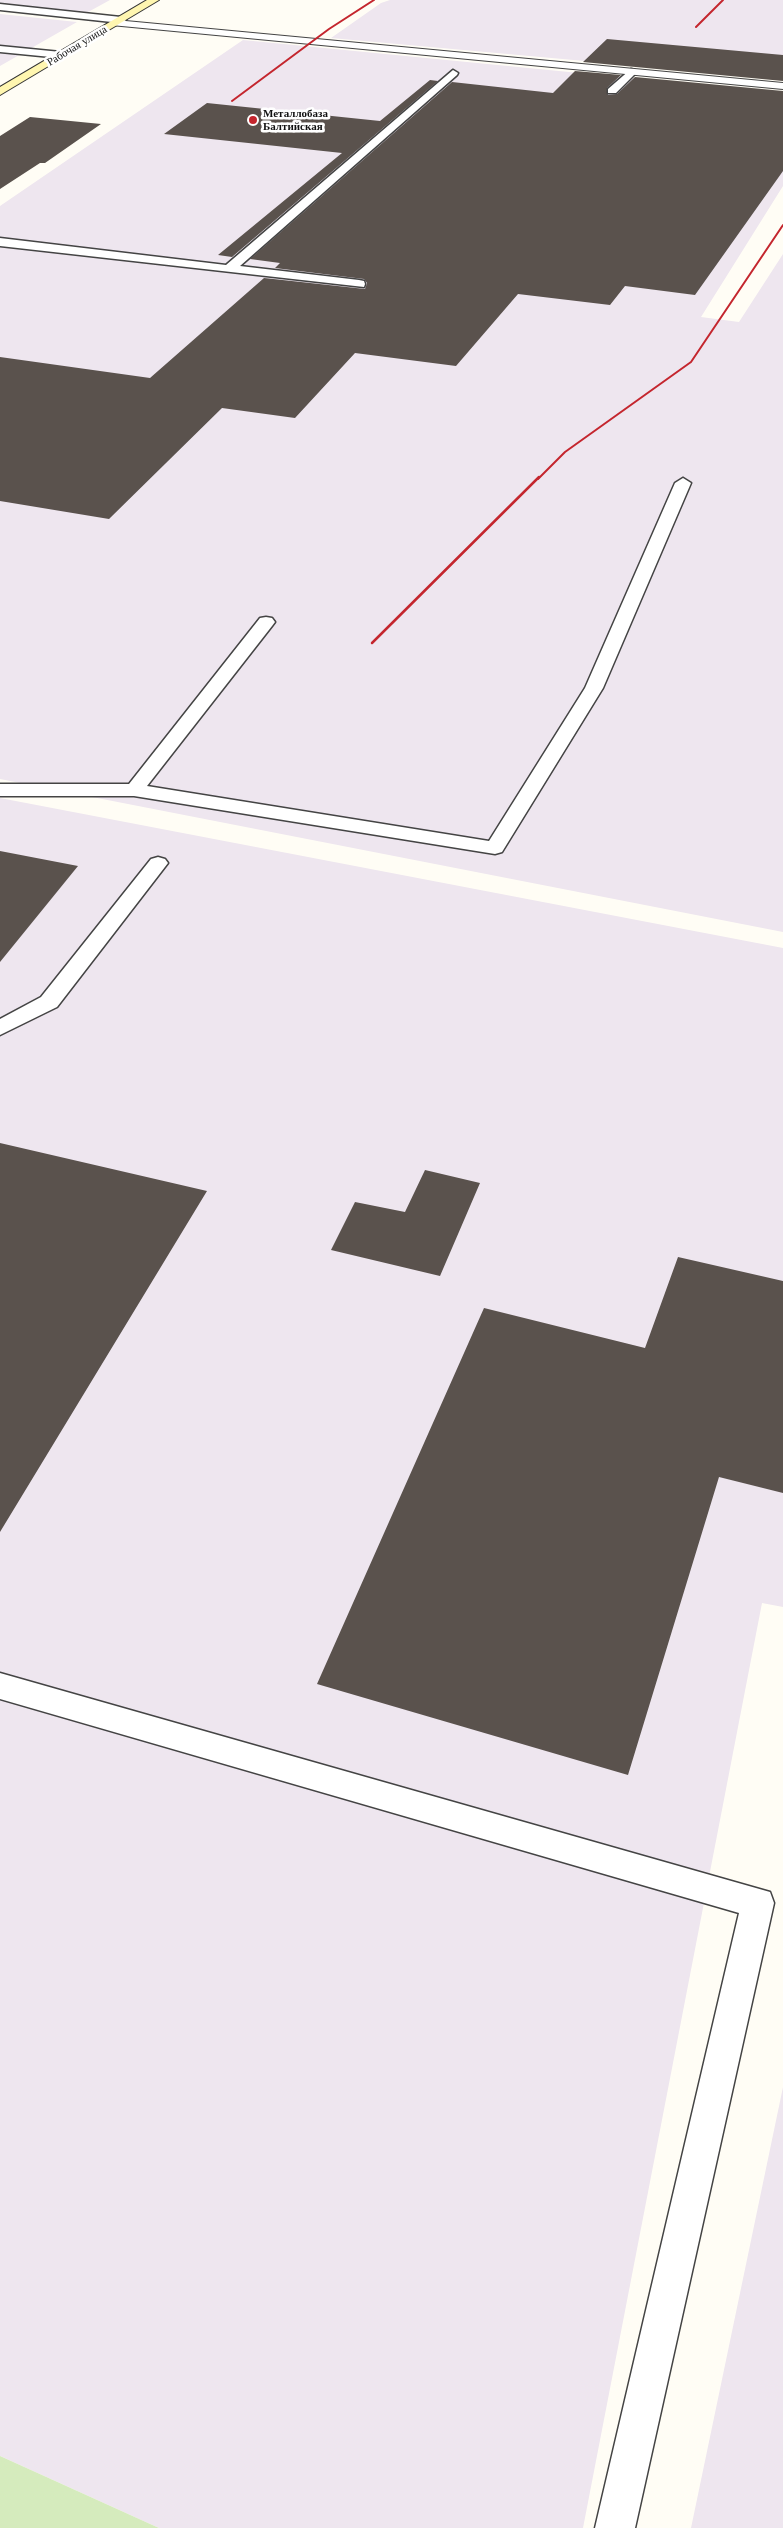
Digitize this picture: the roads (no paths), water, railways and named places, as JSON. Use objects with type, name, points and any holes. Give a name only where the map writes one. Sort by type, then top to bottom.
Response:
[{"type":"main road","name":"Рабочая улица","points":[[1,91],[154,0]]},
{"type":"street","points":[[118,21],[783,86]]},
{"type":"lane","points":[[0,6],[10,0]]},
{"type":"lane","points":[[54,12],[70,4]]},
{"type":"lane","points":[[0,6],[118,21]]},
{"type":"lane","points":[[84,29],[102,30]]},
{"type":"lane","points":[[0,49],[61,55]]},
{"type":"lane","points":[[612,91],[631,72]]},
{"type":"lane","points":[[229,269],[453,73]]},
{"type":"lane","points":[[0,242],[359,284]]},
{"type":"lane","points":[[0,790],[134,790],[495,848],[594,688],[683,483]]},
{"type":"lane","points":[[134,790],[266,622]]},
{"type":"lane","points":[[0,1028],[49,1002],[158,863]]},
{"type":"lane","points":[[0,1686],[758,1904],[615,2528]]},
{"type":"railway","points":[[232,101],[329,29],[374,0]]},
{"type":"railway","points":[[696,27],[723,0]]},
{"type":"railway","points":[[538,479],[565,452],[691,362],[783,225]]},
{"type":"railway","points":[[372,643],[539,477]]},
{"type":"place","name":"Металлобаза Балтийская","points":[[253,120]]}]
